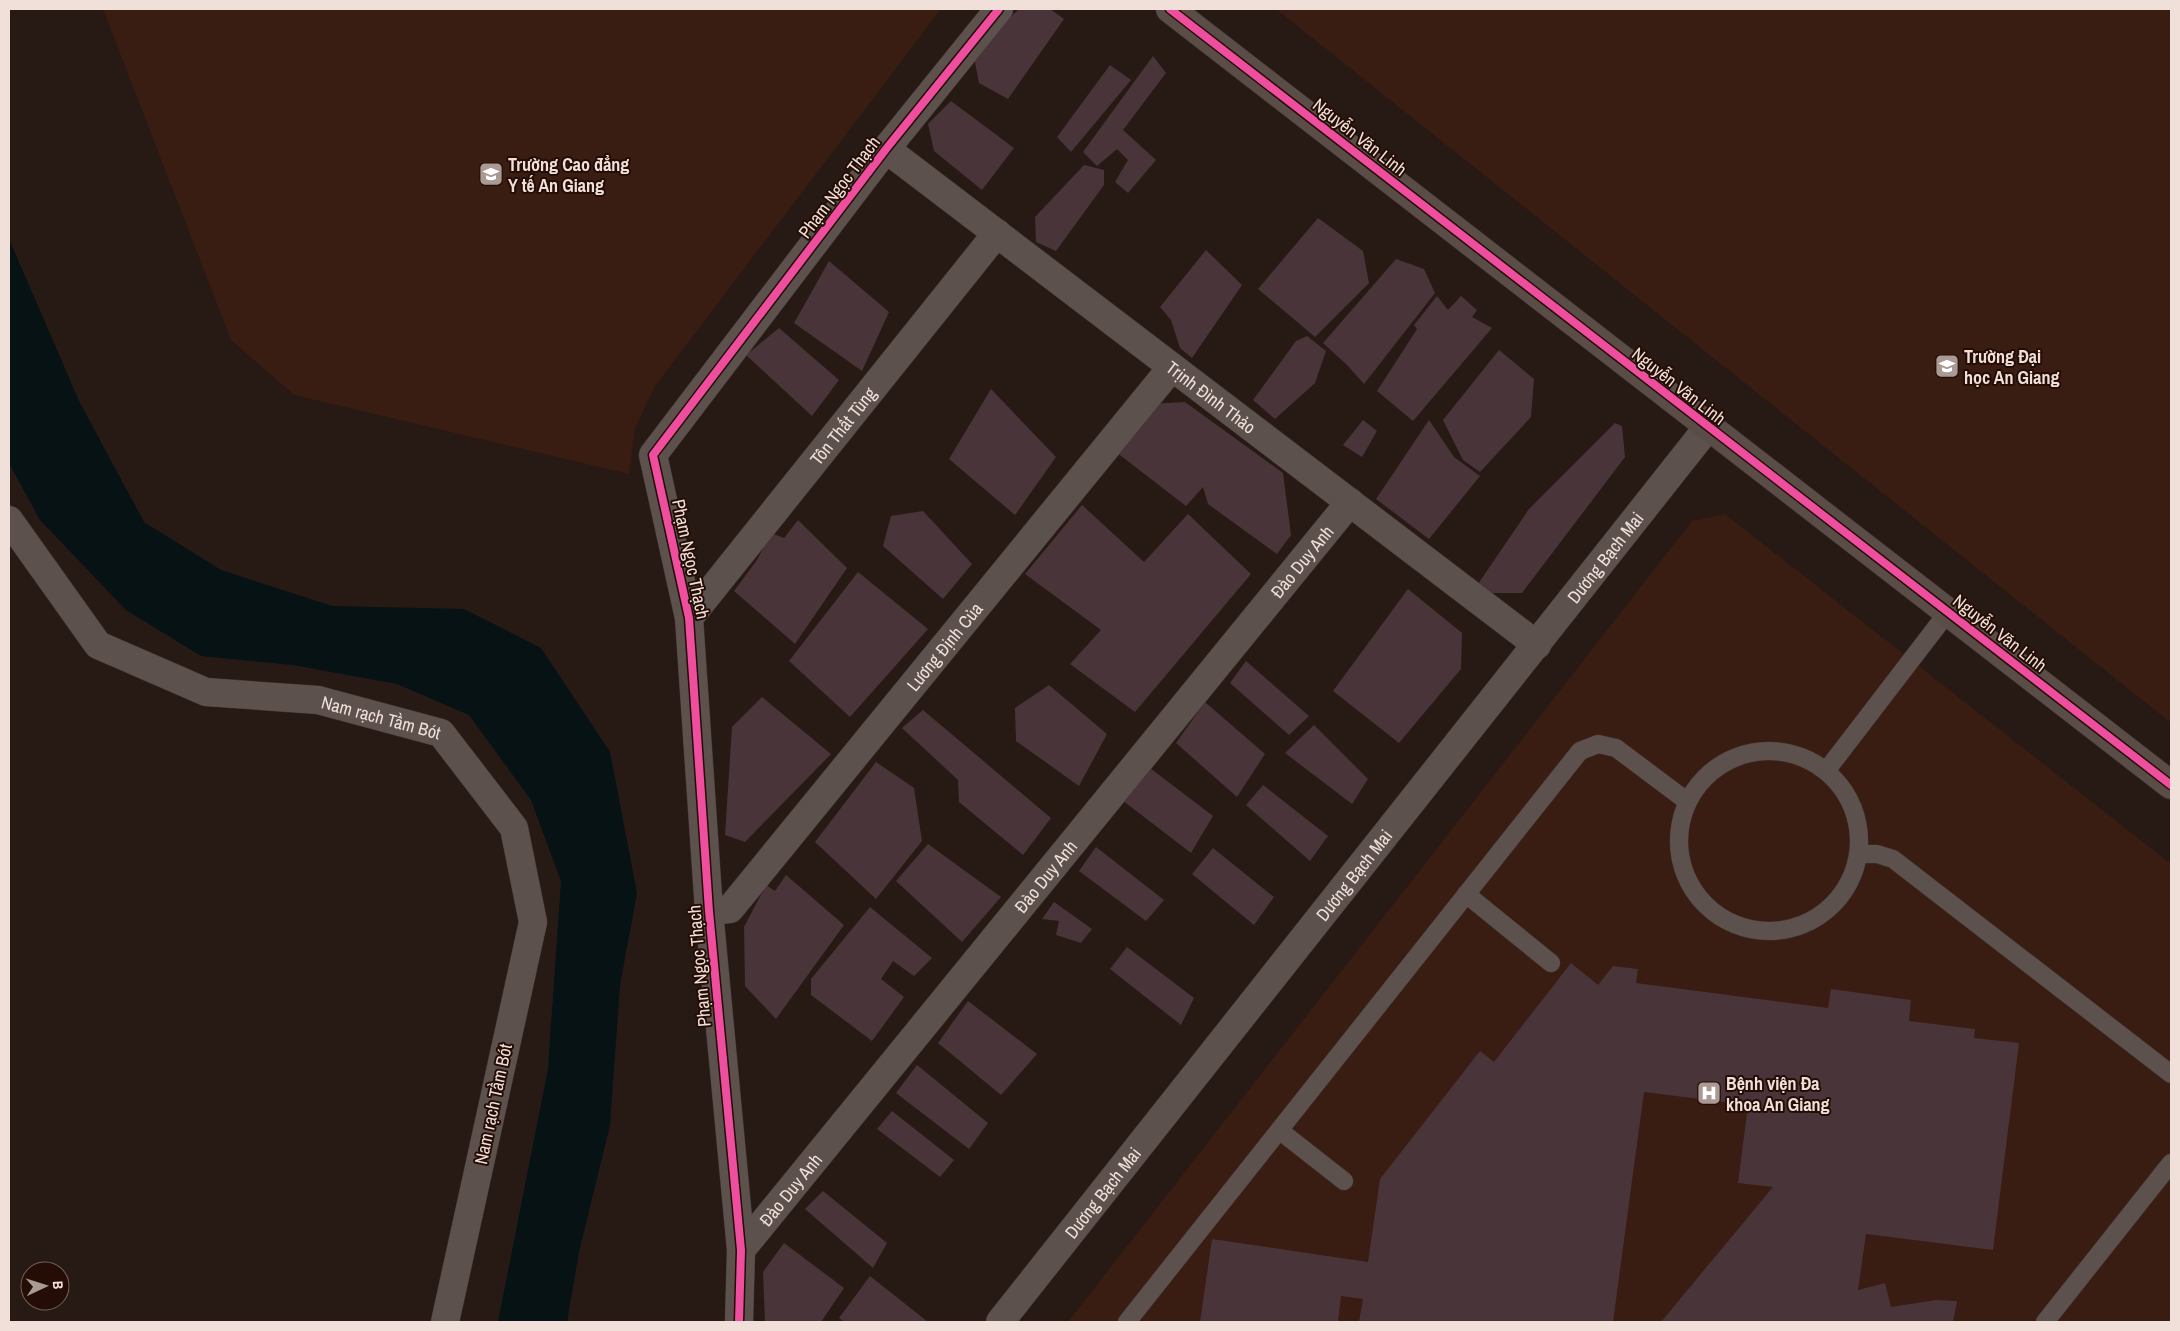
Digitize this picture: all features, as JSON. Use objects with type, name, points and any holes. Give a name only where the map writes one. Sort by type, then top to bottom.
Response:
[{"type":"street","name":"Phạm Ngọc Thạch","points":[[739,1322],[741,1250],[708,911],[689,618],[653,455],[886,149],[999,9]]},
{"type":"street","name":"Nguyễn Văn Linh","points":[[1170,9],[2171,785]]},
{"type":"street","name":"Trịnh Đình Thảo","points":[[886,149],[1537,645]]},
{"type":"street","name":"Tôn Thất Tùng","points":[[689,618],[997,233]]},
{"type":"street","name":"Lương Định Của","points":[[708,911],[730,909],[1172,367]]},
{"type":"street","name":"Dương Bạch Mai","points":[[1000,1322],[1708,427]]},
{"type":"street","name":"Đào Duy Anh","points":[[741,1250],[1350,502]]},
{"type":"street","name":"Nam rạch Tầm Bót","points":[[9,520],[98,645],[206,692],[318,700],[441,733],[514,828],[533,922],[445,1322]]},
{"type":"lane","points":[[1826,771],[1948,612]]},
{"type":"lane","points":[[1127,1322],[1580,752],[1598,744],[1616,748],[1688,802]]},
{"type":"lane","points":[[1777,750],[1803,757],[1826,771],[1846,794],[1858,823],[1858,854],[1849,884],[1830,908],[1804,925],[1774,932],[1743,928],[1716,914],[1694,891],[1682,863],[1680,832],[1688,802],[1703,779],[1724,762],[1750,752],[1777,750]]},
{"type":"lane","points":[[1858,854],[1877,854],[1893,859],[2171,1074]]},
{"type":"lane","points":[[1466,894],[1551,963]]},
{"type":"lane","points":[[1279,1130],[1344,1181]]},
{"type":"lane","points":[[2045,1322],[2171,1163]]},
{"type":"shaded area","name":"Trường Cao đẳng Y tế An Giang","points":[[103,9],[941,9],[655,386],[635,428],[629,474],[294,395],[231,340]]},
{"type":"shaded area","name":"Trường Đại học An Giang","points":[[1276,9],[2171,9],[2171,723]]},
{"type":"shaded area","points":[[9,239],[80,403],[144,522],[221,570],[332,606],[464,609],[541,648],[610,752],[637,893],[620,985],[610,1125],[579,1252],[567,1322],[498,1322],[548,1069],[561,881],[531,800],[469,715],[397,684],[293,665],[201,656],[126,610],[40,520],[9,463]]},
{"type":"shaded area","name":"Bệnh viện Đa khoa An Giang","points":[[1725,514],[2171,864],[2171,1322],[1068,1322],[1692,521]]},
{"type":"building","points":[[1019,9],[1050,9],[1064,19],[1008,99],[979,83],[973,52]]},
{"type":"building","points":[[1153,56],[1166,73],[1123,130],[1156,160],[1128,193],[1115,182],[1128,160],[1117,149],[1097,166],[1083,152]]},
{"type":"building","points":[[1110,65],[1131,80],[1071,152],[1057,137]]},
{"type":"building","points":[[951,101],[1014,148],[982,190],[934,151],[928,124]]},
{"type":"building","points":[[1084,165],[1104,170],[1104,185],[1056,251],[1036,242],[1035,217]]},
{"type":"building","points":[[1318,218],[1363,251],[1369,283],[1315,337],[1258,289]]},
{"type":"building","points":[[1206,250],[1242,285],[1192,358],[1180,348],[1171,320],[1160,307]]},
{"type":"building","points":[[1396,259],[1424,269],[1435,293],[1364,384],[1323,343]]},
{"type":"building","points":[[829,261],[889,312],[862,371],[794,323]]},
{"type":"building","points":[[1437,296],[1448,310],[1461,296],[1477,310],[1472,317],[1492,328],[1413,421],[1377,391],[1417,329],[1414,325]]},
{"type":"building","points":[[779,328],[839,380],[812,416],[746,355]]},
{"type":"building","points":[[1307,336],[1326,351],[1315,383],[1275,419],[1253,400],[1296,341]]},
{"type":"building","points":[[1499,350],[1534,379],[1531,417],[1480,472],[1463,460],[1443,420]]},
{"type":"building","points":[[991,389],[1056,457],[1015,515],[949,459]]},
{"type":"building","points":[[1185,402],[1283,473],[1291,535],[1277,554],[1208,504],[1203,487],[1186,506],[1116,452],[1148,404]]},
{"type":"building","points":[[1363,420],[1377,431],[1362,457],[1343,445]]},
{"type":"building","points":[[1429,420],[1454,457],[1480,476],[1429,539],[1376,499]]},
{"type":"building","points":[[1615,423],[1622,426],[1625,457],[1522,593],[1489,593],[1478,584],[1529,509]]},
{"type":"building","points":[[1082,505],[1144,562],[1188,514],[1251,574],[1135,712],[1070,664],[1101,630],[1025,574]]},
{"type":"building","points":[[923,511],[972,564],[943,599],[883,546],[891,516]]},
{"type":"building","points":[[798,520],[847,568],[795,644],[734,591],[757,560],[771,533],[784,538]]},
{"type":"building","points":[[858,572],[928,629],[850,717],[789,661]]},
{"type":"building","points":[[1408,589],[1462,633],[1461,669],[1399,743],[1333,691]]},
{"type":"building","points":[[1246,661],[1309,716],[1289,735],[1230,683]]},
{"type":"building","points":[[1049,685],[1107,734],[1079,786],[1016,741],[1015,708]]},
{"type":"building","points":[[762,697],[831,754],[745,842],[725,835],[732,727]]},
{"type":"building","points":[[1205,702],[1265,754],[1237,797],[1176,743]]},
{"type":"building","points":[[923,710],[1051,818],[1023,855],[959,802],[958,780],[902,728]]},
{"type":"building","points":[[1314,725],[1368,779],[1352,804],[1285,753]]},
{"type":"building","points":[[876,762],[914,788],[922,841],[876,899],[815,842]]},
{"type":"building","points":[[1150,768],[1213,816],[1191,853],[1122,800]]},
{"type":"building","points":[[1263,785],[1328,836],[1310,861],[1246,805]]},
{"type":"building","points":[[928,844],[1001,897],[962,942],[896,881]]},
{"type":"building","points":[[1096,847],[1164,900],[1146,921],[1079,871]]},
{"type":"building","points":[[1213,848],[1274,897],[1254,925],[1192,874]]},
{"type":"building","points":[[786,875],[844,925],[776,1019],[745,986],[744,927],[766,885],[775,891]]},
{"type":"building","points":[[1054,902],[1092,929],[1081,943],[1056,935],[1059,921],[1042,919]]},
{"type":"building","points":[[870,907],[932,958],[914,976],[893,961],[881,979],[904,997],[872,1041],[811,995],[811,979]]},
{"type":"building","points":[[1127,947],[1194,998],[1181,1025],[1110,969]]},
{"type":"building","points":[[1571,963],[1598,985],[1613,966],[1638,969],[1636,983],[1828,1008],[1831,989],[1911,1000],[1909,1021],[1975,1029],[1974,1038],[2019,1043],[1993,1250],[1866,1234],[1858,1290],[1885,1283],[1891,1307],[1936,1300],[1957,1301],[1953,1322],[1661,1322],[1773,1187],[1738,1183],[1748,1105],[1644,1092],[1613,1322],[1359,1322],[1363,1299],[1341,1296],[1338,1322],[1200,1322],[1212,1239],[1368,1262],[1380,1179],[1480,1051],[1494,1062]]},
{"type":"building","points":[[968,1001],[1037,1054],[1001,1095],[938,1043]]},
{"type":"building","points":[[917,1065],[988,1123],[969,1149],[896,1093]]},
{"type":"building","points":[[892,1111],[954,1160],[940,1177],[877,1129]]},
{"type":"building","points":[[823,1191],[887,1243],[873,1268],[805,1209]]},
{"type":"building","points":[[784,1243],[844,1288],[821,1322],[765,1322],[763,1272]]},
{"type":"building","points":[[870,1276],[928,1322],[844,1322],[839,1318]]},
{"type":"cycle path","points":[[739,1322],[741,1250],[709,911],[689,618],[653,455],[886,149],[999,9]]},
{"type":"cycle path","points":[[1170,9],[2171,785]]},
{"type":"place","name":"Trường Cao đẳng Y tế An Giang","points":[[491,174]]},
{"type":"place","name":"Trường Đại học An Giang","points":[[1947,366]]},
{"type":"place","name":"Bệnh viện Đa khoa An Giang","points":[[1709,1093]]}]
